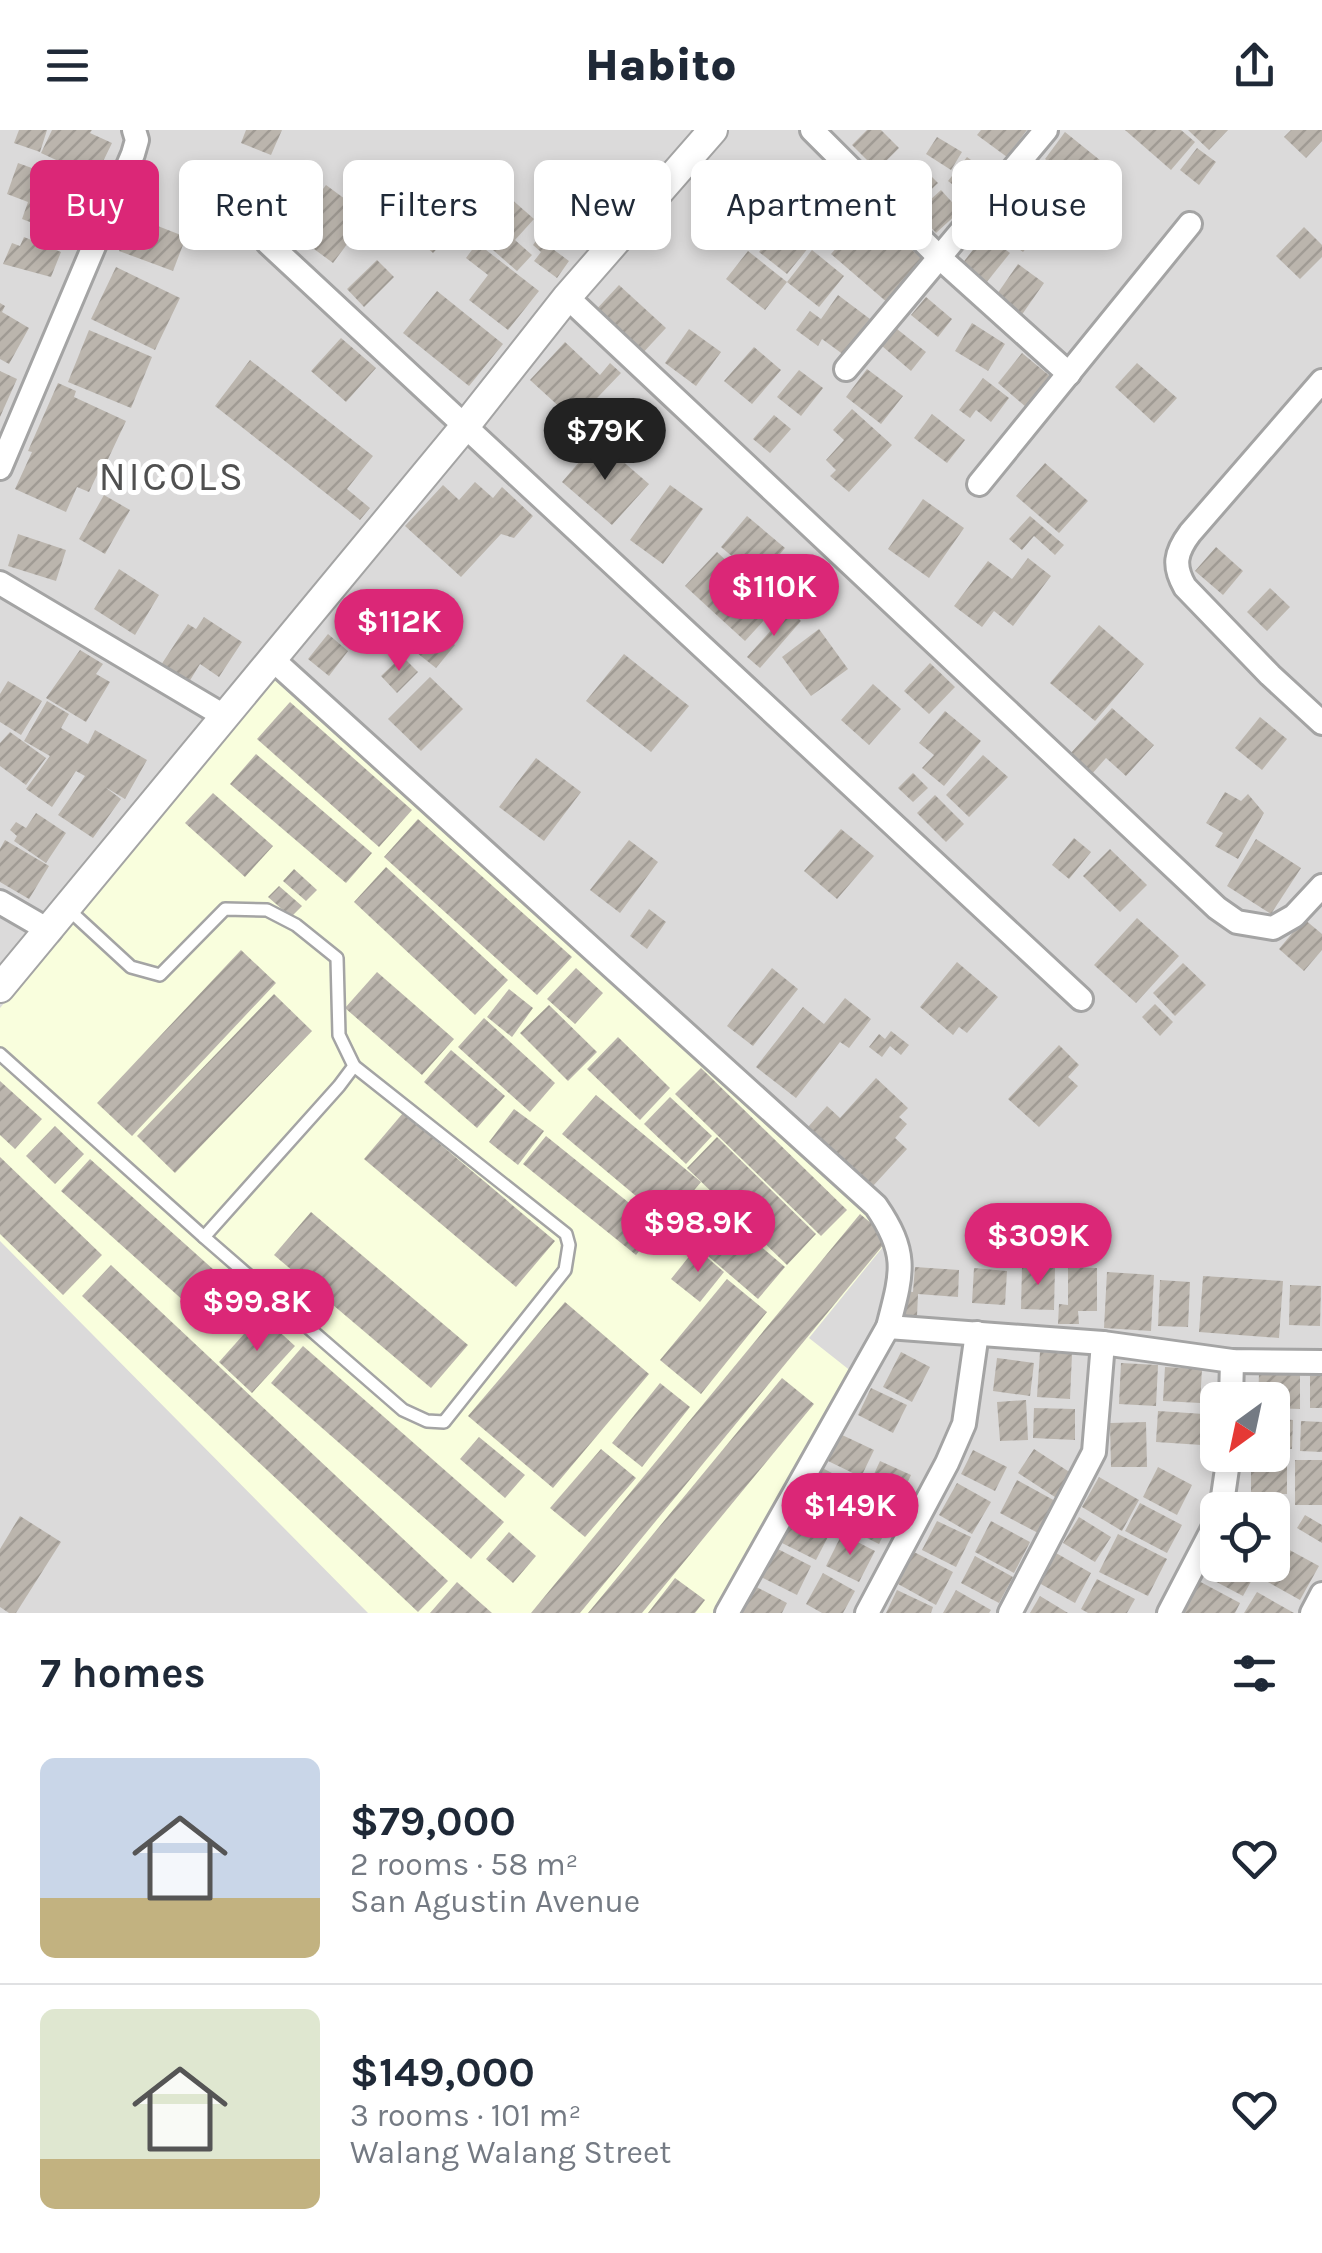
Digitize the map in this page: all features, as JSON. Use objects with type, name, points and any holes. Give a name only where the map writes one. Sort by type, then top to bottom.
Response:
[{"type":"street","points":[[0,468],[134,154],[134,130]]},
{"type":"street","points":[[0,988],[568,297],[713,130]]},
{"type":"street","points":[[812,130],[939,257],[1069,374]]},
{"type":"street","points":[[846,368],[1046,130]]},
{"type":"street","points":[[979,484],[1190,224]]},
{"type":"street","points":[[276,250],[1081,999]]},
{"type":"street","points":[[568,297],[1218,908],[1238,922],[1273,928],[1294,916],[1322,886]]},
{"type":"street","points":[[1322,382],[1190,533],[1176,557],[1176,570],[1185,587],[1270,675],[1322,722]]},
{"type":"street","points":[[0,583],[224,716]]},
{"type":"street","points":[[271,658],[876,1206],[894,1233],[900,1256],[898,1286],[888,1327],[727,1613]]},
{"type":"street","points":[[0,902],[59,920]]},
{"type":"street","points":[[888,1327],[1103,1343],[1232,1361],[1322,1362]]},
{"type":"street","points":[[867,1613],[964,1424],[977,1334]]},
{"type":"street","points":[[1010,1613],[1094,1452],[1103,1343]]},
{"type":"street","points":[[1231,1382],[1232,1361]]},
{"type":"street","points":[[1169,1613],[1200,1554]]},
{"type":"street","points":[[1312,1613],[1322,1594]]},
{"type":"lane","points":[[0,1054],[403,1410],[426,1421],[444,1422],[565,1270],[569,1244],[566,1234],[354,1066],[339,1036],[337,958],[296,924],[267,910],[226,910],[160,975],[131,967],[59,920]]},
{"type":"lane","points":[[204,1237],[354,1066]]},
{"type":"shaded area","points":[[0,130],[1322,130],[1322,1613],[0,1613]]},
{"type":"shaded area","points":[[279,675],[891,1237],[809,1338],[852,1372],[718,1613],[368,1613],[0,1241],[0,1008]]},
{"type":"building","points":[[19,130],[47,130],[40,152],[14,143]]},
{"type":"building","points":[[52,130],[92,130],[90,133],[112,143],[104,160],[56,160],[41,153]]},
{"type":"building","points":[[246,130],[282,130],[271,155],[241,143]]},
{"type":"building","points":[[867,130],[881,130],[899,148],[887,160],[867,160],[852,145]]},
{"type":"building","points":[[981,130],[1027,130],[1007,157],[977,135]]},
{"type":"building","points":[[1125,130],[1181,130],[1195,142],[1171,170]]},
{"type":"building","points":[[1188,130],[1228,130],[1209,150]]},
{"type":"building","points":[[1291,130],[1322,130],[1322,141],[1306,158],[1284,137]]},
{"type":"building","points":[[1065,132],[1100,160],[1046,160]]},
{"type":"building","points":[[937,137],[962,152],[957,160],[952,160],[951,170],[926,154]]},
{"type":"building","points":[[1197,148],[1216,162],[1199,185],[1180,170]]},
{"type":"building","points":[[18,163],[30,167],[30,222],[22,219],[28,202],[7,194]]},
{"type":"building","points":[[326,185],[343,198],[343,250],[333,263],[315,250],[323,250]]},
{"type":"building","points":[[941,190],[952,202],[952,218],[936,233],[932,229],[932,198]]},
{"type":"building","points":[[514,201],[534,219],[515,240],[532,255],[517,271],[493,250],[514,250]]},
{"type":"building","points":[[159,226],[179,234],[181,250],[173,271],[119,251],[159,250]]},
{"type":"building","points":[[1304,227],[1322,245],[1322,257],[1300,279],[1276,256]]},
{"type":"building","points":[[24,237],[30,239],[30,250],[61,252],[51,277],[3,264],[12,243],[20,246]]},
{"type":"building","points":[[472,250],[486,250],[539,291],[508,330],[469,300],[488,275],[466,258]]},
{"type":"building","points":[[539,250],[554,250],[569,261],[557,278],[534,261]]},
{"type":"building","points":[[761,250],[807,250],[787,274]]},
{"type":"building","points":[[812,250],[844,276],[819,307],[787,282]]},
{"type":"building","points":[[835,250],[912,250],[926,262],[889,304],[831,254]]},
{"type":"building","points":[[973,250],[1010,253],[986,283],[962,264]]},
{"type":"building","points":[[748,251],[787,282],[765,310],[726,279]]},
{"type":"building","points":[[377,260],[394,277],[364,307],[347,289]]},
{"type":"building","points":[[1018,264],[1044,283],[1021,316],[995,297]]},
{"type":"building","points":[[116,267],[180,298],[155,350],[91,319]]},
{"type":"building","points":[[619,285],[666,328],[640,356],[593,313]]},
{"type":"building","points":[[437,291],[503,344],[469,386],[403,333]]},
{"type":"building","points":[[838,295],[870,319],[844,355],[822,339],[818,346],[796,330],[810,311],[821,319]]},
{"type":"building","points":[[926,297],[952,319],[938,337],[911,315]]},
{"type":"building","points":[[0,303],[5,306],[2,312],[29,328],[9,364],[0,359]]},
{"type":"building","points":[[972,323],[1005,344],[988,371],[955,351]]},
{"type":"building","points":[[689,329],[721,352],[696,386],[665,363]]},
{"type":"building","points":[[897,329],[926,352],[911,371],[882,346]]},
{"type":"building","points":[[89,330],[152,357],[131,408],[68,382]]},
{"type":"building","points":[[341,338],[376,368],[346,402],[311,371]]},
{"type":"building","points":[[565,342],[600,375],[610,363],[621,373],[575,421],[530,380]]},
{"type":"building","points":[[754,347],[781,370],[752,404],[724,381]]},
{"type":"building","points":[[1022,353],[1051,377],[1026,407],[998,383]]},
{"type":"building","points":[[250,360],[373,456],[347,489],[370,508],[360,520],[215,406]]},
{"type":"building","points":[[1137,363],[1177,398],[1154,423],[1115,387]]},
{"type":"building","points":[[867,369],[903,396],[881,424],[846,397]]},
{"type":"building","points":[[799,370],[823,388],[801,416],[777,397]]},
{"type":"building","points":[[0,371],[17,379],[0,417]]},
{"type":"building","points":[[983,378],[1009,398],[991,422],[976,410],[970,418],[959,410]]},
{"type":"building","points":[[58,383],[76,391],[74,397],[126,421],[101,474],[98,473],[89,492],[77,487],[66,512],[15,489]]},
{"type":"building","points":[[852,409],[892,445],[849,492],[830,476],[836,470],[826,460],[844,440],[833,430]]},
{"type":"building","points":[[932,414],[965,440],[947,463],[914,438]]},
{"type":"building","points":[[774,415],[791,429],[770,453],[753,439]]},
{"type":"building","points":[[598,440],[649,484],[612,525],[562,482]]},
{"type":"building","points":[[1045,463],[1088,501],[1059,533],[1016,496]]},
{"type":"building","points":[[475,482],[493,498],[502,487],[533,516],[514,538],[501,534],[461,577],[405,526],[443,485],[459,500]]},
{"type":"building","points":[[670,485],[703,509],[663,564],[630,540]]},
{"type":"building","points":[[104,495],[130,510],[105,554],[79,539]]},
{"type":"building","points":[[923,499],[964,528],[929,578],[888,549]]},
{"type":"building","points":[[747,516],[785,548],[759,579],[721,547]]},
{"type":"building","points":[[1030,516],[1064,545],[1055,555],[1034,536],[1022,550],[1009,539]]},
{"type":"building","points":[[18,534],[66,550],[56,581],[8,566]]},
{"type":"building","points":[[1216,547],[1243,571],[1223,595],[1195,571]]},
{"type":"building","points":[[717,552],[776,607],[745,641],[685,586]]},
{"type":"building","points":[[1028,558],[1051,576],[1013,626],[994,611],[982,627],[954,606],[988,561],[1012,579]]},
{"type":"building","points":[[119,569],[159,595],[135,635],[94,609]]},
{"type":"building","points":[[782,577],[798,591],[783,607],[767,593]]},
{"type":"building","points":[[1270,588],[1290,607],[1267,631],[1247,612]]},
{"type":"building","points":[[789,610],[801,621],[760,668],[747,657]]},
{"type":"building","points":[[204,617],[242,642],[219,677],[200,664],[189,682],[161,665],[188,624],[196,629]]},
{"type":"building","points":[[425,621],[455,645],[436,668],[407,645]]},
{"type":"building","points":[[1099,625],[1144,664],[1095,721],[1050,683]]},
{"type":"building","points":[[819,629],[848,669],[811,696],[782,657]]},
{"type":"building","points":[[328,634],[348,651],[329,676],[308,659]]},
{"type":"building","points":[[80,650],[103,664],[96,674],[110,682],[86,722],[46,698]]},
{"type":"building","points":[[624,654],[689,706],[651,752],[586,701]]},
{"type":"building","points":[[402,656],[418,672],[397,693],[381,676]]},
{"type":"building","points":[[930,663],[955,687],[929,714],[904,691]]},
{"type":"building","points":[[430,677],[463,709],[421,751],[388,719]]},
{"type":"building","points":[[8,681],[42,701],[21,735],[0,722],[0,694]]},
{"type":"building","points":[[873,684],[901,709],[869,745],[841,720]]},
{"type":"building","points":[[47,701],[69,714],[61,728],[88,744],[95,730],[147,760],[125,799],[105,787],[121,799],[93,838],[58,815],[85,776],[76,771],[52,807],[26,789],[50,756],[24,741]]},
{"type":"building","points":[[290,702],[412,810],[379,847],[257,739]]},
{"type":"building","points":[[1112,708],[1154,745],[1126,776],[1106,758],[1091,775],[1069,755]]},
{"type":"building","points":[[945,711],[981,741],[944,786],[922,768],[934,755],[919,743]]},
{"type":"building","points":[[1260,717],[1287,739],[1262,770],[1235,748]]},
{"type":"building","points":[[10,732],[46,758],[26,785],[0,766],[0,743]]},
{"type":"building","points":[[256,754],[372,853],[346,883],[230,784]]},
{"type":"building","points":[[983,755],[1008,777],[969,817],[946,795]]},
{"type":"building","points":[[536,758],[581,792],[544,841],[499,807]]},
{"type":"building","points":[[913,773],[928,788],[913,802],[898,788]]},
{"type":"building","points":[[1225,792],[1241,801],[1248,794],[1264,813],[1238,859],[1215,846],[1223,833],[1206,823]]},
{"type":"building","points":[[213,793],[273,846],[245,877],[185,823]]},
{"type":"building","points":[[935,795],[964,824],[946,842],[917,813]]},
{"type":"building","points":[[36,813],[66,833],[46,863],[14,841],[17,836],[10,830],[16,822],[26,828]]},
{"type":"building","points":[[418,819],[572,957],[537,995],[384,857]]},
{"type":"building","points":[[841,829],[874,856],[837,899],[804,871]]},
{"type":"building","points":[[1074,838],[1091,852],[1069,879],[1052,865]]},
{"type":"building","points":[[1256,839],[1301,868],[1271,914],[1227,886]]},
{"type":"building","points":[[5,840],[49,866],[29,899],[0,882],[0,849]]},
{"type":"building","points":[[629,840],[658,862],[620,913],[590,890]]},
{"type":"building","points":[[1110,849],[1147,885],[1120,912],[1083,876]]},
{"type":"building","points":[[386,867],[508,980],[475,1015],[354,902]]},
{"type":"building","points":[[294,869],[317,890],[306,901],[283,881]]},
{"type":"building","points":[[279,886],[302,906],[291,917],[268,897]]},
{"type":"building","points":[[649,909],[666,922],[647,949],[630,936]]},
{"type":"building","points":[[1137,918],[1179,956],[1136,1003],[1094,965]]},
{"type":"building","points":[[1304,919],[1322,934],[1322,950],[1304,971],[1279,949]]},
{"type":"building","points":[[241,950],[276,983],[132,1136],[97,1103]]},
{"type":"building","points":[[957,962],[998,997],[967,1033],[959,1027],[953,1035],[920,1007]]},
{"type":"building","points":[[1183,963],[1206,985],[1175,1016],[1153,993]]},
{"type":"building","points":[[576,968],[603,993],[575,1024],[547,999]]},
{"type":"building","points":[[772,968],[798,989],[753,1046],[727,1026]]},
{"type":"building","points":[[377,972],[454,1039],[422,1075],[345,1008]]},
{"type":"building","points":[[509,989],[533,1008],[512,1037],[487,1017]]},
{"type":"building","points":[[274,994],[312,1031],[175,1173],[137,1136]]},
{"type":"building","points":[[845,998],[871,1019],[849,1048],[840,1042],[796,1098],[756,1067],[803,1007],[824,1024]]},
{"type":"building","points":[[1155,1004],[1173,1022],[1160,1036],[1142,1017]]},
{"type":"building","points":[[549,1005],[597,1052],[568,1081],[520,1033]]},
{"type":"building","points":[[484,1018],[555,1083],[530,1112],[458,1047]]},
{"type":"building","points":[[891,1031],[909,1045],[901,1055],[890,1046],[882,1057],[869,1047],[879,1034],[885,1039]]},
{"type":"building","points":[[618,1037],[670,1088],[640,1120],[587,1069]]},
{"type":"building","points":[[1059,1045],[1079,1065],[1068,1077],[1078,1086],[1039,1127],[1008,1099]]},
{"type":"building","points":[[451,1050],[505,1096],[477,1128],[424,1082]]},
{"type":"building","points":[[701,1068],[847,1210],[821,1236],[675,1094]]},
{"type":"building","points":[[876,1078],[908,1108],[899,1117],[907,1124],[895,1138],[907,1149],[873,1186],[808,1127],[827,1106],[840,1118]]},
{"type":"building","points":[[0,1081],[42,1119],[15,1149],[0,1135]]},
{"type":"building","points":[[596,1095],[701,1182],[667,1222],[562,1134]]},
{"type":"building","points":[[670,1097],[712,1136],[686,1164],[644,1124]]},
{"type":"building","points":[[514,1109],[544,1131],[518,1165],[489,1142]]},
{"type":"building","points":[[403,1113],[555,1241],[516,1287],[364,1159]]},
{"type":"building","points":[[55,1126],[84,1154],[55,1184],[26,1156]]},
{"type":"building","points":[[546,1136],[659,1227],[636,1255],[523,1164]]},
{"type":"building","points":[[717,1137],[816,1234],[787,1265],[687,1168]]},
{"type":"building","points":[[0,1157],[102,1255],[63,1295],[0,1234]]},
{"type":"building","points":[[90,1159],[243,1296],[214,1328],[61,1191]]},
{"type":"building","points":[[707,1201],[785,1267],[758,1299],[680,1232]]},
{"type":"building","points":[[311,1212],[468,1345],[431,1388],[274,1255]]},
{"type":"building","points":[[860,1214],[889,1238],[580,1613],[531,1613]]},
{"type":"building","points":[[696,1248],[724,1272],[700,1302],[671,1279]]},
{"type":"building","points":[[111,1265],[448,1581],[418,1612],[82,1296]]},
{"type":"building","points":[[915,1267],[959,1270],[958,1297],[918,1294],[917,1316],[905,1315],[906,1291],[913,1292]]},
{"type":"building","points":[[1022,1267],[1055,1268],[1054,1310],[1021,1309]]},
{"type":"building","points":[[1068,1267],[1097,1268],[1097,1311],[1078,1311],[1079,1324],[1058,1324],[1059,1304],[1068,1305]]},
{"type":"building","points":[[974,1268],[1007,1271],[1005,1305],[972,1303]]},
{"type":"building","points":[[1107,1272],[1154,1275],[1151,1331],[1104,1328]]},
{"type":"building","points":[[1203,1276],[1283,1281],[1279,1338],[1199,1332]]},
{"type":"building","points":[[727,1279],[767,1312],[701,1394],[660,1360]]},
{"type":"building","points":[[1160,1280],[1190,1282],[1188,1327],[1158,1326]]},
{"type":"building","points":[[1290,1285],[1321,1286],[1320,1326],[1289,1325]]},
{"type":"building","points":[[565,1302],[649,1374],[553,1488],[468,1416]]},
{"type":"building","points":[[261,1315],[295,1346],[252,1393],[219,1362]]},
{"type":"building","points":[[303,1346],[504,1522],[471,1559],[271,1383]]},
{"type":"building","points":[[901,1352],[930,1367],[912,1402],[883,1387]]},
{"type":"building","points":[[1040,1352],[1072,1354],[1070,1399],[1037,1397]]},
{"type":"building","points":[[997,1358],[1034,1363],[1030,1396],[993,1391]]},
{"type":"building","points":[[1121,1363],[1158,1365],[1156,1406],[1119,1404]]},
{"type":"building","points":[[1165,1367],[1202,1369],[1200,1403],[1163,1401]]},
{"type":"building","points":[[1259,1374],[1300,1375],[1300,1409],[1290,1409],[1290,1382],[1259,1382]]},
{"type":"building","points":[[1310,1376],[1322,1376],[1322,1408],[1310,1408]]},
{"type":"building","points":[[782,1378],[814,1404],[642,1613],[588,1613]]},
{"type":"building","points":[[660,1383],[690,1407],[642,1467],[612,1443]]},
{"type":"building","points":[[871,1388],[907,1405],[893,1433],[858,1415]]},
{"type":"building","points":[[1026,1400],[1028,1440],[1000,1441],[997,1402]]},
{"type":"building","points":[[1034,1408],[1075,1409],[1075,1440],[1033,1438]]},
{"type":"building","points":[[1158,1411],[1200,1414],[1200,1445],[1156,1442]]},
{"type":"building","points":[[1290,1420],[1293,1420],[1290,1449]]},
{"type":"building","points":[[1301,1421],[1322,1422],[1322,1452],[1300,1451]]},
{"type":"building","points":[[1146,1422],[1147,1467],[1111,1467],[1110,1423]]},
{"type":"building","points":[[840,1434],[874,1450],[861,1477],[828,1461]]},
{"type":"building","points":[[479,1437],[525,1475],[505,1498],[460,1459]]},
{"type":"building","points":[[601,1449],[636,1478],[585,1537],[550,1508]]},
{"type":"building","points":[[1034,1449],[1074,1475],[1058,1499],[1018,1473]]},
{"type":"building","points":[[973,1450],[1007,1467],[995,1491],[961,1474]]},
{"type":"building","points":[[1295,1460],[1322,1460],[1322,1505],[1295,1505]]},
{"type":"building","points":[[880,1461],[911,1475],[900,1499],[869,1485]]},
{"type":"building","points":[[817,1465],[852,1484],[832,1521],[797,1502]]},
{"type":"building","points":[[1158,1467],[1192,1485],[1177,1515],[1143,1497]]},
{"type":"building","points":[[1251,1472],[1287,1472],[1287,1492],[1251,1492]]},
{"type":"building","points":[[1099,1477],[1139,1500],[1122,1531],[1082,1507]]},
{"type":"building","points":[[1017,1480],[1057,1502],[1040,1534],[1000,1513]]},
{"type":"building","points":[[957,1483],[991,1502],[972,1534],[939,1515]]},
{"type":"building","points":[[863,1489],[898,1507],[879,1544],[843,1526]]},
{"type":"building","points":[[1140,1503],[1182,1525],[1167,1553],[1125,1531]]},
{"type":"building","points":[[797,1514],[831,1531],[816,1560],[782,1543]]},
{"type":"building","points":[[1305,1515],[1322,1525],[1322,1543],[1297,1528]]},
{"type":"building","points":[[20,1516],[61,1542],[16,1613],[9,1613],[0,1607],[0,1549]]},
{"type":"building","points":[[1079,1517],[1111,1537],[1095,1562],[1063,1543]]},
{"type":"building","points":[[937,1521],[971,1537],[956,1567],[922,1550]]},
{"type":"building","points":[[991,1521],[1030,1542],[1014,1573],[975,1552]]},
{"type":"building","points":[[509,1532],[536,1556],[513,1583],[486,1559]]},
{"type":"building","points":[[842,1534],[875,1551],[859,1582],[826,1566]]},
{"type":"building","points":[[1118,1534],[1167,1559],[1148,1596],[1099,1572]]},
{"type":"building","points":[[774,1547],[811,1566],[797,1595],[759,1576]]},
{"type":"building","points":[[1290,1550],[1319,1566],[1300,1600],[1268,1582],[1290,1582]]},
{"type":"building","points":[[914,1552],[953,1572],[936,1605],[898,1584]]},
{"type":"building","points":[[1056,1553],[1091,1573],[1075,1603],[1039,1583]]},
{"type":"building","points":[[975,1556],[1013,1577],[999,1603],[961,1583]]},
{"type":"building","points":[[823,1573],[855,1591],[843,1613],[822,1613],[806,1604]]},
{"type":"building","points":[[675,1578],[705,1600],[695,1613],[648,1613]]},
{"type":"building","points":[[1097,1579],[1135,1599],[1127,1613],[1088,1613],[1081,1609]]},
{"type":"building","points":[[1195,1579],[1240,1603],[1235,1613],[1177,1613]]},
{"type":"building","points":[[457,1582],[492,1613],[430,1613]]},
{"type":"building","points":[[1216,1582],[1251,1582],[1243,1596]]},
{"type":"building","points":[[749,1583],[787,1603],[782,1613],[734,1613]]},
{"type":"building","points":[[897,1590],[933,1607],[931,1613],[886,1613]]},
{"type":"building","points":[[956,1590],[991,1610],[943,1613]]},
{"type":"building","points":[[1257,1592],[1294,1613],[1244,1613]]},
{"type":"building","points":[[1040,1596],[1068,1613],[1030,1613]]},
{"type":"district","name":"NICOLS","points":[[172,476]]}]
